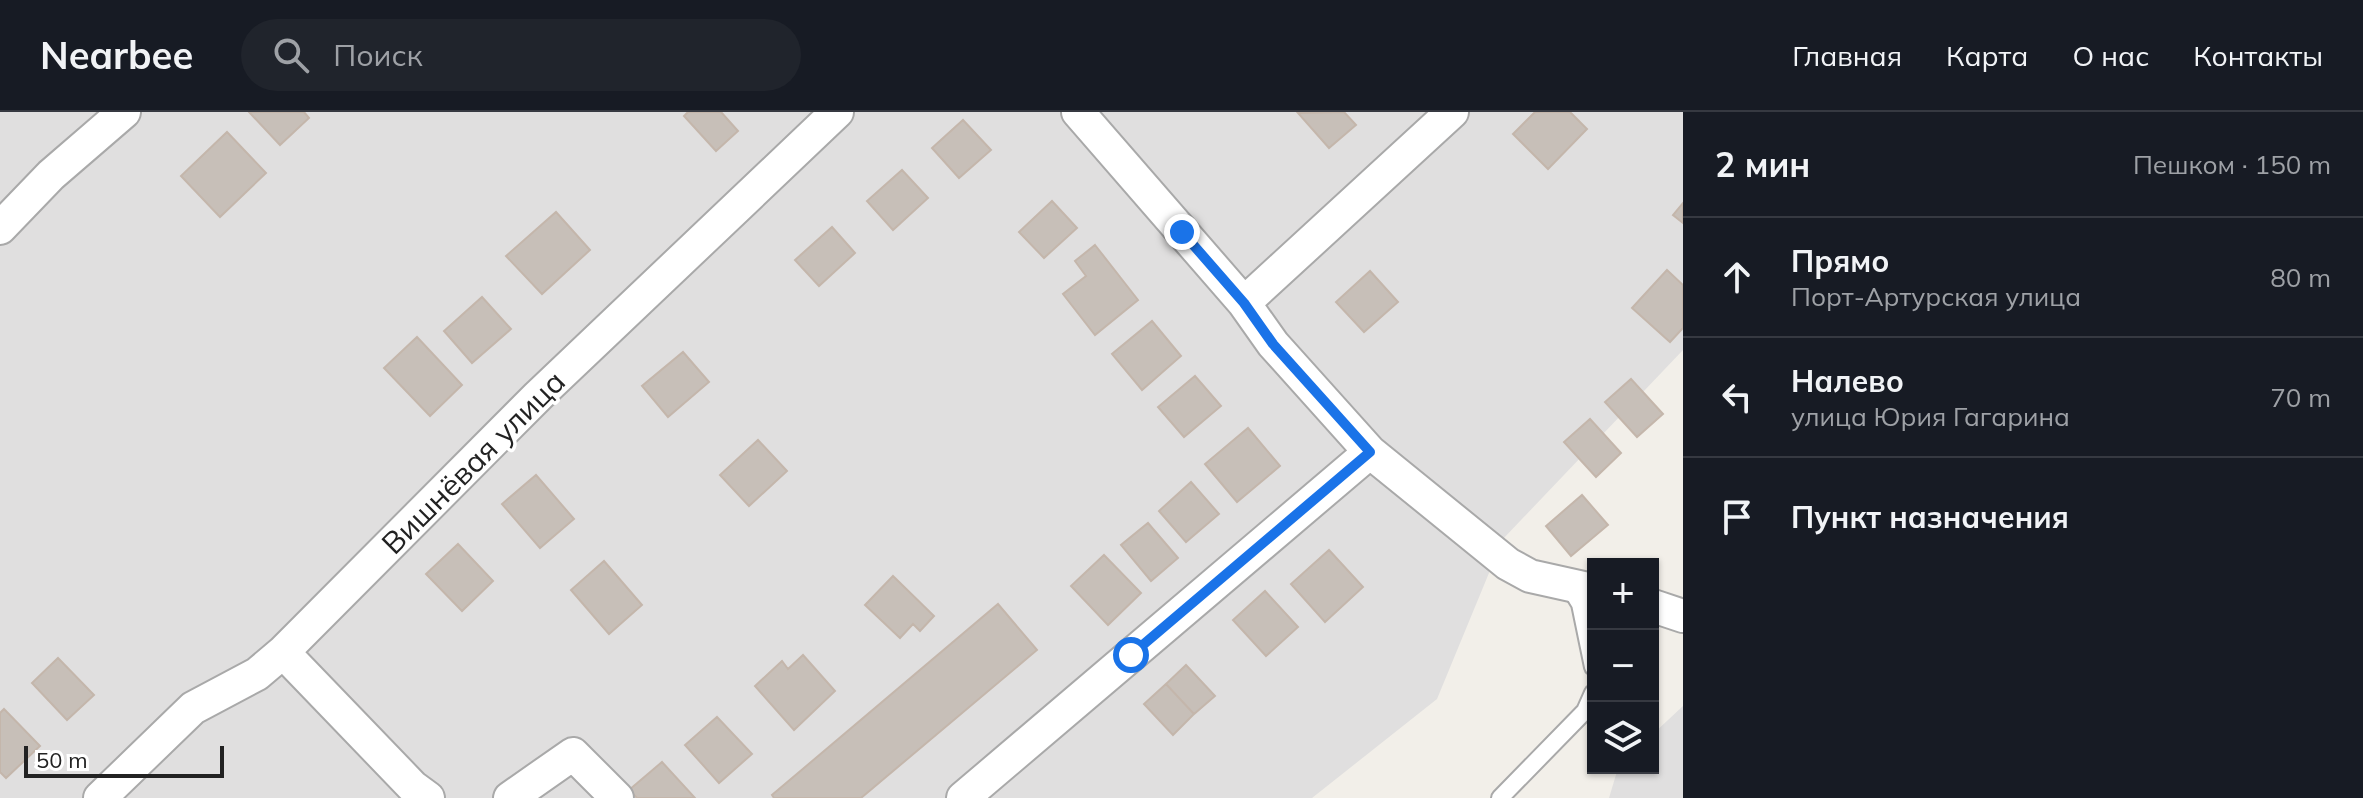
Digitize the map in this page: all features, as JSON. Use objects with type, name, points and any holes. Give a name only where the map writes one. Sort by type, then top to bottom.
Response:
[{"type":"street","points":[[0,228],[51,175],[124,112]]},
{"type":"street","name":"Вишнёвая улица","points":[[100,798],[193,708],[257,674],[283,652],[538,396],[837,112]]},
{"type":"street","points":[[1078,112],[1244,303],[1273,344],[1370,452],[1508,564],[1530,576],[1581,588]]},
{"type":"street","points":[[1244,303],[1452,112]]},
{"type":"street","points":[[963,798],[1370,452]]},
{"type":"street","points":[[1659,608],[1683,616]]},
{"type":"street","points":[[283,652],[413,787],[428,798]]},
{"type":"street","points":[[510,798],[573,754],[617,798]]},
{"type":"lane","points":[[1581,588],[1580,604],[1587,638]]},
{"type":"lane","points":[[1500,798],[1585,711],[1589,702]]},
{"type":"shaded area","points":[[0,112],[1683,112],[1683,350],[1503,539],[1437,699],[1312,798],[0,798]]},
{"type":"shaded area","points":[[1683,706],[1683,798],[1609,798],[1616,774],[1659,774],[1659,728]]},
{"type":"building","points":[[249,112],[304,112],[309,118],[280,145]]},
{"type":"building","points":[[688,112],[721,112],[738,131],[716,151],[684,116]]},
{"type":"building","points":[[1344,112],[1356,125],[1329,148],[1298,113]]},
{"type":"building","points":[[1535,112],[1570,112],[1587,129],[1548,169],[1513,134]]},
{"type":"building","points":[[963,120],[991,150],[959,178],[932,148]]},
{"type":"building","points":[[227,132],[266,173],[220,217],[181,176]]},
{"type":"building","points":[[902,170],[928,198],[893,230],[867,201]]},
{"type":"building","points":[[1052,201],[1077,228],[1044,258],[1019,232]]},
{"type":"building","points":[[1683,203],[1683,223],[1673,215]]},
{"type":"building","points":[[556,212],[590,250],[542,294],[506,256]]},
{"type":"building","points":[[832,227],[855,253],[819,286],[795,260]]},
{"type":"building","points":[[1095,245],[1138,300],[1095,335],[1063,294],[1086,276],[1075,261]]},
{"type":"building","points":[[1667,270],[1683,285],[1683,328],[1670,342],[1632,308]]},
{"type":"building","points":[[1370,271],[1398,302],[1364,332],[1336,302]]},
{"type":"building","points":[[482,297],[511,329],[472,363],[444,331]]},
{"type":"building","points":[[1152,321],[1181,356],[1142,390],[1112,354]]},
{"type":"building","points":[[417,337],[462,385],[430,416],[384,368]]},
{"type":"building","points":[[683,352],[709,382],[668,417],[642,386]]},
{"type":"building","points":[[1195,376],[1221,406],[1184,437],[1158,407]]},
{"type":"building","points":[[1631,379],[1663,414],[1637,437],[1605,402]]},
{"type":"building","points":[[1590,419],[1621,453],[1596,477],[1564,442]]},
{"type":"building","points":[[1248,428],[1280,466],[1237,502],[1205,464]]},
{"type":"building","points":[[758,440],[787,471],[749,506],[720,475]]},
{"type":"building","points":[[536,475],[574,519],[540,548],[502,504]]},
{"type":"building","points":[[1191,482],[1219,514],[1186,542],[1159,511]]},
{"type":"building","points":[[1582,495],[1608,525],[1571,556],[1546,526]]},
{"type":"building","points":[[1148,523],[1178,558],[1151,581],[1121,545]]},
{"type":"building","points":[[458,544],[493,581],[462,611],[426,574]]},
{"type":"building","points":[[1329,550],[1363,587],[1325,622],[1291,584]]},
{"type":"building","points":[[1104,555],[1141,593],[1108,625],[1071,586]]},
{"type":"building","points":[[604,561],[642,605],[609,634],[571,590]]},
{"type":"building","points":[[893,576],[934,616],[920,631],[913,624],[900,638],[865,605]]},
{"type":"building","points":[[1265,591],[1298,627],[1266,656],[1233,620]]},
{"type":"building","points":[[998,604],[1037,650],[861,798],[774,798],[772,795]]},
{"type":"building","points":[[803,655],[835,691],[794,730],[755,686],[782,661],[788,669]]},
{"type":"building","points":[[58,658],[94,695],[67,720],[32,683]]},
{"type":"building","points":[[1186,665],[1215,696],[1194,714],[1166,684]]},
{"type":"building","points":[[1166,684],[1194,714],[1173,735],[1144,704]]},
{"type":"building","points":[[4,709],[40,746],[6,778],[0,772],[0,713]]},
{"type":"building","points":[[717,717],[752,754],[719,783],[685,745]]},
{"type":"building","points":[[662,762],[695,798],[637,798],[629,790]]},
{"type":"route","points":[[1131,655],[1370,452],[1273,344],[1244,303],[1182,232]]}]
